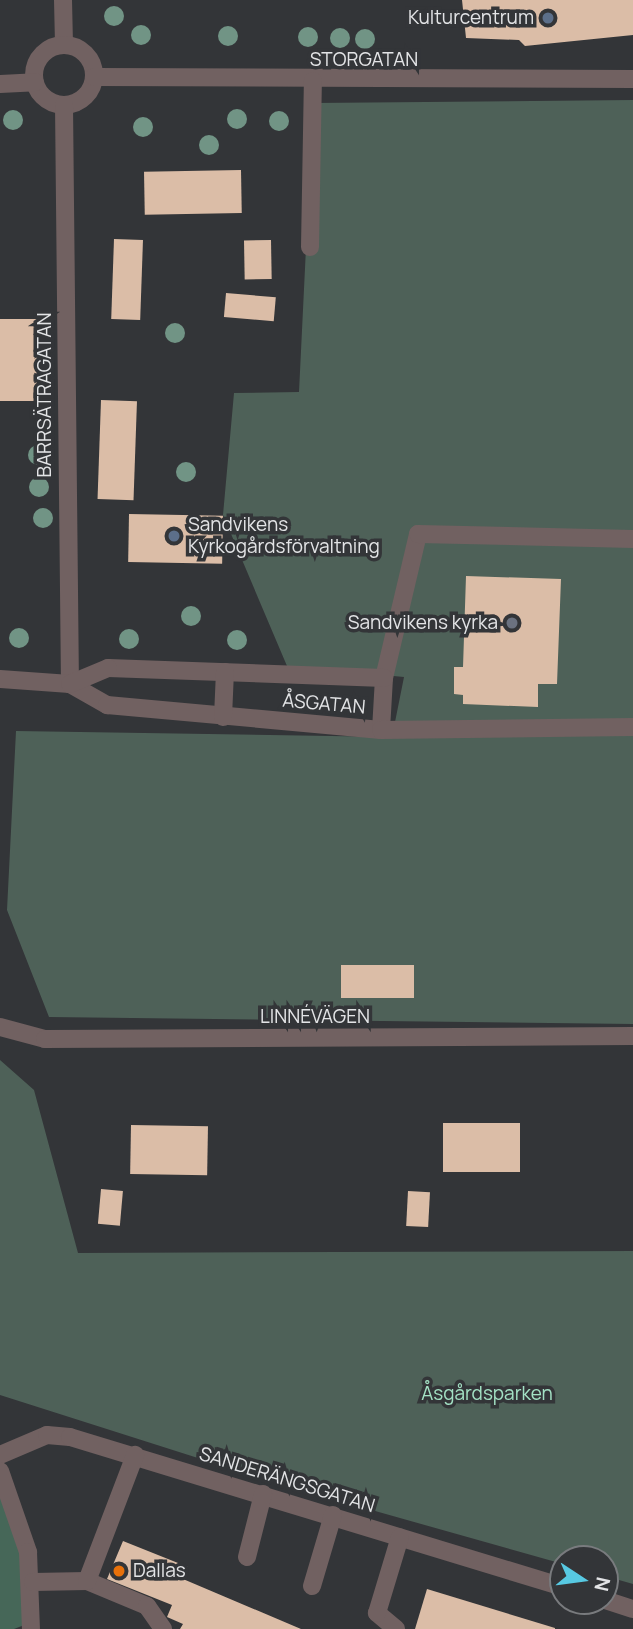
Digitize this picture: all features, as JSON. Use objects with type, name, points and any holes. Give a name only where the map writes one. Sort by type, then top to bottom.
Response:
[{"type":"street","points":[[63,0],[64,45]]},
{"type":"street","points":[[64,45],[89,58],[94,77],[82,100],[64,105],[48,101],[35,82],[41,56],[64,45]]},
{"type":"street","name":"STORGATAN","points":[[94,77],[313,81],[633,79]]},
{"type":"street","points":[[310,247],[313,81]]},
{"type":"street","points":[[0,84],[35,82]]},
{"type":"street","name":"BARRSÄTRAGATAN","points":[[64,105],[69,684]]},
{"type":"street","points":[[384,678],[418,534],[633,539]]},
{"type":"street","name":"ÅSGATAN","points":[[0,679],[69,684],[107,705],[381,730],[384,678],[108,668],[69,684]]},
{"type":"street","points":[[223,717],[225,672]]},
{"type":"street","points":[[381,730],[633,727]]},
{"type":"street","name":"LINNÉVÄGEN","points":[[0,1027],[46,1039],[633,1036]]},
{"type":"street","name":"SANDERÄNGSGATAN","points":[[0,1455],[47,1435],[135,1455],[549,1583]]},
{"type":"street","points":[[87,1581],[135,1455]]},
{"type":"street","points":[[0,1471],[19,1515],[33,1582],[31,1629]]},
{"type":"street","points":[[247,1557],[263,1494]]},
{"type":"street","points":[[312,1586],[333,1515]]},
{"type":"street","points":[[396,1629],[377,1613],[400,1537]]},
{"type":"street","points":[[33,1582],[87,1581],[147,1606],[163,1629]]},
{"type":"green space","points":[[633,100],[633,1024],[49,1017],[7,910],[16,731],[392,737],[404,677],[287,666],[223,515],[234,393],[299,392],[313,103]]},
{"type":"green space","name":"Åsgårdsparken","points":[[0,1060],[34,1090],[78,1253],[633,1251],[633,1584],[619,1580],[619,1545],[549,1545],[549,1560],[283,1485],[0,1395]]},
{"type":"green space","points":[[0,1471],[19,1515],[32,1622],[14,1629],[0,1629]]},
{"type":"building","name":"Kulturcentrum","points":[[462,0],[633,0],[633,35],[525,46],[519,40],[466,38]]},
{"type":"building","points":[[241,170],[242,213],[145,215],[144,172]]},
{"type":"building","points":[[114,239],[143,240],[140,320],[111,319]]},
{"type":"building","points":[[244,240],[271,240],[272,279],[245,279]]},
{"type":"building","points":[[226,293],[276,297],[274,321],[224,317]]},
{"type":"building","points":[[0,319],[37,319],[37,401],[0,401]]},
{"type":"building","points":[[101,400],[137,401],[134,500],[98,499]]},
{"type":"building","points":[[129,514],[223,516],[222,564],[128,562]]},
{"type":"building","name":"Sandvikens kyrka","points":[[466,576],[561,579],[557,684],[538,684],[538,707],[463,704],[463,695],[454,694],[454,667],[463,667]]},
{"type":"building","points":[[341,965],[414,965],[414,998],[341,998]]},
{"type":"building","points":[[443,1123],[520,1123],[520,1172],[443,1172]]},
{"type":"building","points":[[131,1125],[208,1126],[207,1175],[130,1174]]},
{"type":"building","points":[[101,1189],[123,1191],[120,1226],[98,1224]]},
{"type":"building","points":[[408,1191],[430,1192],[428,1227],[406,1226]]},
{"type":"building","points":[[123,1541],[188,1567],[183,1579],[301,1629],[180,1629],[183,1624],[167,1617],[172,1605],[107,1579]]},
{"type":"building","points":[[427,1589],[555,1628],[555,1629],[415,1629]]},
{"type":"place","name":"Kulturcentrum","points":[[548,18]]},
{"type":"place","name":"Sandvikens Kyrkogårdsförvaltning","points":[[174,536]]},
{"type":"place","name":"Sandvikens kyrka","points":[[512,623]]},
{"type":"place","name":"Dallas","points":[[119,1571]]}]
